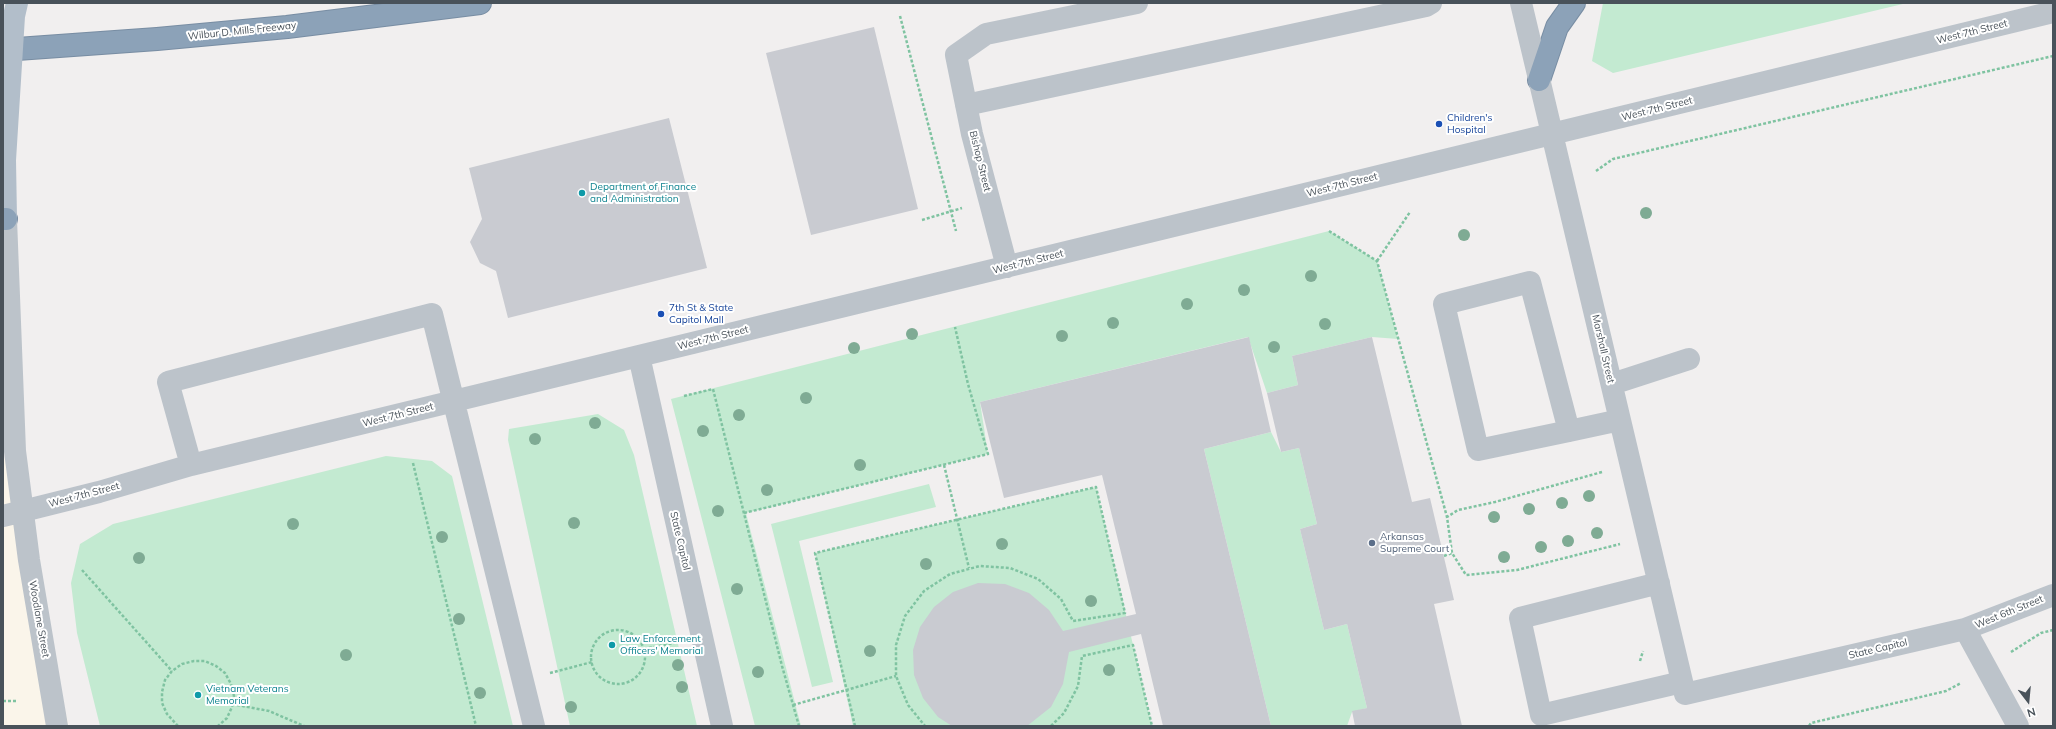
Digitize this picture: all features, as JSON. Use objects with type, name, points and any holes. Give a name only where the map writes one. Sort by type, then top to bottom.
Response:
[{"type":"highway","name":"Wilbur D. Mills Freeway","points":[[3,50],[157,39],[287,27],[480,3]]},
{"type":"highway","points":[[1539,80],[1557,27],[1574,3]]},
{"type":"main road","points":[[5,219],[5,160],[14,16],[17,3]]},
{"type":"street","name":"Bishop Street","points":[[1007,267],[966,105],[956,55],[986,34],[1137,3]]},
{"type":"street","points":[[966,105],[1426,6],[1431,3]]},
{"type":"street","name":"Marshall Street","points":[[1521,3],[1683,688]]},
{"type":"street","name":"West 7th Street","points":[[13,513],[190,465],[2053,12]]},
{"type":"street","name":"Woodlane Street","points":[[5,219],[15,451],[13,513],[28,560],[57,726]]},
{"type":"street","points":[[1569,431],[1530,282],[1444,304],[1478,450],[1569,431],[1620,420]]},
{"type":"street","points":[[190,465],[168,382],[432,314],[534,726]]},
{"type":"street","name":"State Capitol","points":[[639,356],[722,726]]},
{"type":"street","points":[[1612,384],[1689,359]]},
{"type":"street","name":"State Capitol","points":[[1659,583],[1520,618],[1541,715],[1683,688],[1965,629]]},
{"type":"street","name":"West 6th Street","points":[[1965,629],[2053,595]]},
{"type":"street","points":[[1965,629],[2018,726]]},
{"type":"path","points":[[900,16],[956,231]]},
{"type":"path","points":[[1596,171],[1613,159],[2053,56]]},
{"type":"path","points":[[922,220],[990,200]]},
{"type":"path","points":[[1377,260],[1410,212]]},
{"type":"path","points":[[1329,231],[1377,260],[1447,517],[1452,553],[1466,575],[1517,570],[1622,544]]},
{"type":"path","points":[[744,513],[988,454],[968,384],[955,327]]},
{"type":"path","points":[[684,396],[713,389],[799,726]]},
{"type":"path","points":[[413,463],[476,726]]},
{"type":"path","points":[[944,465],[969,568]]},
{"type":"path","points":[[1447,517],[1458,510],[1495,502],[1604,472]]},
{"type":"path","points":[[855,726],[848,690],[815,553],[1096,486],[1125,613],[1073,621],[1061,599],[1038,579],[1010,568],[980,566],[950,574],[924,591],[905,616],[896,645],[896,676],[908,705],[925,726]]},
{"type":"path","points":[[1444,556],[1452,553]]},
{"type":"path","points":[[82,570],[172,671]]},
{"type":"path","points":[[621,629],[638,637],[646,654],[642,670],[636,677],[629,682],[620,684],[604,680],[597,674],[592,662],[592,648],[597,640],[612,630],[621,629]]},
{"type":"path","points":[[2041,634],[2053,630]]},
{"type":"path","points":[[1051,726],[1064,713],[1078,686],[1082,656],[1132,645],[1152,726]]},
{"type":"path","points":[[1639,666],[1644,648]]},
{"type":"path","points":[[178,726],[167,714],[162,703],[162,692],[165,680],[172,671],[182,664],[194,661],[205,661],[216,666],[225,673],[231,684],[234,696],[232,704],[227,718],[218,726]]},
{"type":"path","points":[[523,679],[592,662]]},
{"type":"path","points":[[793,705],[896,676]]},
{"type":"path","points":[[1809,726],[1811,723],[1946,691]]},
{"type":"path","points":[[3,701],[16,701]]},
{"type":"path","points":[[232,704],[269,711],[304,726]]},
{"type":"shaded area","points":[[3,453],[69,726],[3,726]]},
{"type":"green space","points":[[1603,3],[1907,3],[1613,73],[1592,61]]},
{"type":"green space","points":[[1329,231],[1377,261],[1398,339],[1372,337],[1292,356],[1298,385],[1267,393],[1248,337],[980,402],[988,454],[746,513],[801,726],[755,726],[671,399]]},
{"type":"green space","points":[[598,414],[624,430],[634,455],[697,726],[570,726],[508,440],[509,429]]},
{"type":"green space","points":[[1271,432],[1281,452],[1299,448],[1317,524],[1300,529],[1324,630],[1347,624],[1367,708],[1352,712],[1347,726],[1271,726],[1204,449]]},
{"type":"green space","points":[[386,456],[432,461],[452,476],[513,726],[100,726],[77,633],[71,583],[80,544],[113,524]]},
{"type":"green space","points":[[929,484],[936,507],[799,541],[833,682],[812,687],[771,524]]},
{"type":"green space","points":[[1096,487],[1152,726],[853,726],[815,553]]},
{"type":"building","points":[[874,27],[918,209],[811,235],[766,53]]},
{"type":"building","name":"Department of Finance and Administration","points":[[669,118],[707,268],[508,318],[496,271],[480,263],[470,242],[482,219],[469,168]]},
{"type":"building","points":[[1249,337],[1271,432],[1204,449],[1271,726],[1163,726],[1141,634],[1069,652],[1063,684],[1051,707],[1027,726],[952,726],[938,717],[923,698],[914,675],[913,650],[920,627],[934,607],[953,592],[978,583],[1005,584],[1029,593],[1049,610],[1063,631],[1136,614],[1102,475],[1004,498],[980,402]]},
{"type":"building","name":"Arkansas Supreme Court","points":[[1372,337],[1412,502],[1430,498],[1454,600],[1434,604],[1462,726],[1355,726],[1352,711],[1367,708],[1347,624],[1324,630],[1300,529],[1317,524],[1299,448],[1281,452],[1267,393],[1298,385],[1292,356]]},
{"type":"place","name":"Children's Hospital","points":[[1439,124]]},
{"type":"place","name":"Department of Finance and Administration","points":[[582,193]]},
{"type":"place","name":"7th St & State Capitol Mall","points":[[661,314]]},
{"type":"place","name":"Arkansas Supreme Court","points":[[1372,543]]},
{"type":"place","name":"Law Enforcement Officers' Memorial","points":[[612,645]]},
{"type":"place","name":"Vietnam Veterans Memorial","points":[[198,695]]}]
